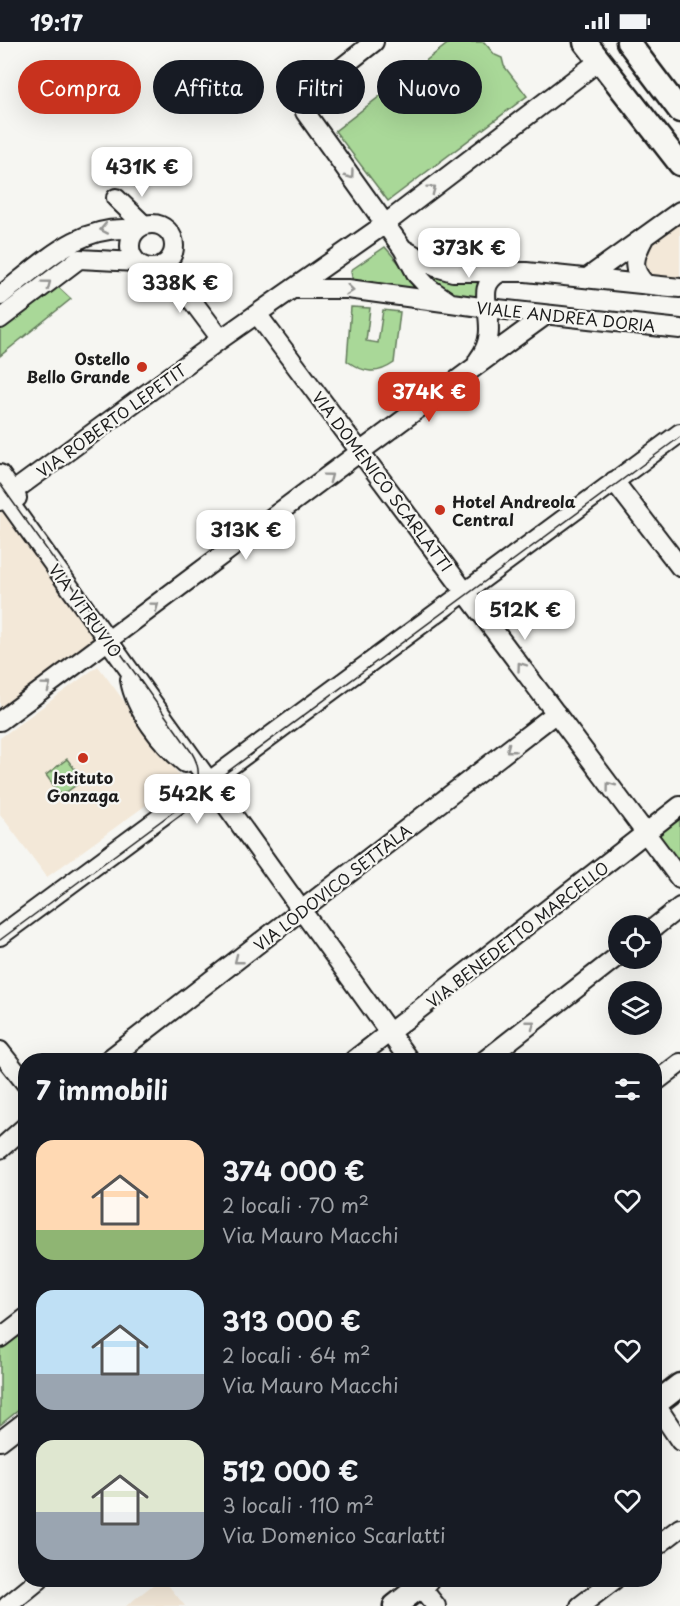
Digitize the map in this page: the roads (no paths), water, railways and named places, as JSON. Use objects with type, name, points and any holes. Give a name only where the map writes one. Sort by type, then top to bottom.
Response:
[{"type":"main road","points":[[585,42],[680,164]]},
{"type":"main road","points":[[599,61],[626,42],[680,111]]},
{"type":"main road","points":[[662,1399],[680,1385]]},
{"type":"main road","points":[[395,1606],[416,1587]]},
{"type":"street","name":"VIALE ANDREA DORIA","points":[[374,42],[312,91],[306,99],[305,109],[425,284],[452,303]]},
{"type":"street","name":"VIA ROBERTO LEPETIT","points":[[4,495],[386,224],[599,61]]},
{"type":"street","points":[[116,198],[140,227]]},
{"type":"street","points":[[587,278],[680,211]]},
{"type":"street","points":[[0,296],[62,248],[104,228],[158,224],[172,236],[174,251],[162,265],[148,268],[136,261],[79,259],[0,319]]},
{"type":"street","points":[[136,261],[129,245],[140,227]]},
{"type":"street","points":[[644,238],[634,263],[637,274],[646,284]]},
{"type":"street","name":"VIALE ANDREA DORIA","points":[[403,249],[447,271],[587,278],[680,288]]},
{"type":"street","points":[[162,265],[172,274],[221,339]]},
{"type":"street","points":[[474,366],[490,340],[486,285],[499,273]]},
{"type":"street","name":"VIALE ANDREA DORIA","points":[[292,289],[348,289],[546,315],[680,329]]},
{"type":"street","name":"VIA DOMENICO SCARLATTI","points":[[257,314],[460,590],[556,713],[680,879]]},
{"type":"street","points":[[0,721],[361,453],[474,366],[546,315]]},
{"type":"street","points":[[0,936],[209,780],[221,760],[264,728],[281,717],[313,704],[380,654],[413,642],[462,608],[460,590],[520,536],[557,523],[680,433]]},
{"type":"street","name":"VIA VITRUVIO","points":[[0,474],[4,495],[27,514],[44,550],[129,669],[132,690],[141,708],[177,756],[209,780],[404,1053]]},
{"type":"street","points":[[614,481],[680,567]]},
{"type":"street","name":"VIA LODOVICO SETTALA","points":[[117,1053],[556,713]]},
{"type":"street","name":"VIA BENEDETTO MARCELLO","points":[[363,1053],[680,806]]},
{"type":"street","points":[[662,921],[680,907]]},
{"type":"street","points":[[494,1053],[608,964]]},
{"type":"street","points":[[0,1051],[18,1074]]},
{"type":"street","points":[[662,1077],[680,1063]]},
{"type":"street","points":[[0,1149],[18,1133]]},
{"type":"street","points":[[0,1338],[18,1324]]},
{"type":"street","points":[[662,1408],[677,1415],[680,1420]]},
{"type":"street","points":[[662,1414],[680,1438]]},
{"type":"street","points":[[0,1441],[18,1427]]},
{"type":"street","points":[[662,1543],[679,1531]]},
{"type":"street","points":[[7,1606],[30,1587]]},
{"type":"street","points":[[424,1587],[436,1606]]},
{"type":"street","points":[[580,1606],[605,1587]]},
{"type":"tram line","points":[[0,940],[680,437]]},
{"type":"tram line","points":[[0,484],[192,753],[197,764],[198,775],[196,786],[190,797]]},
{"type":"place","name":"Ostello Bello Grande","points":[[142,367]]},
{"type":"place","name":"Hotel Andreola Central","points":[[440,510]]},
{"type":"place","name":"Istituto Gonzaga","points":[[83,758]]}]
